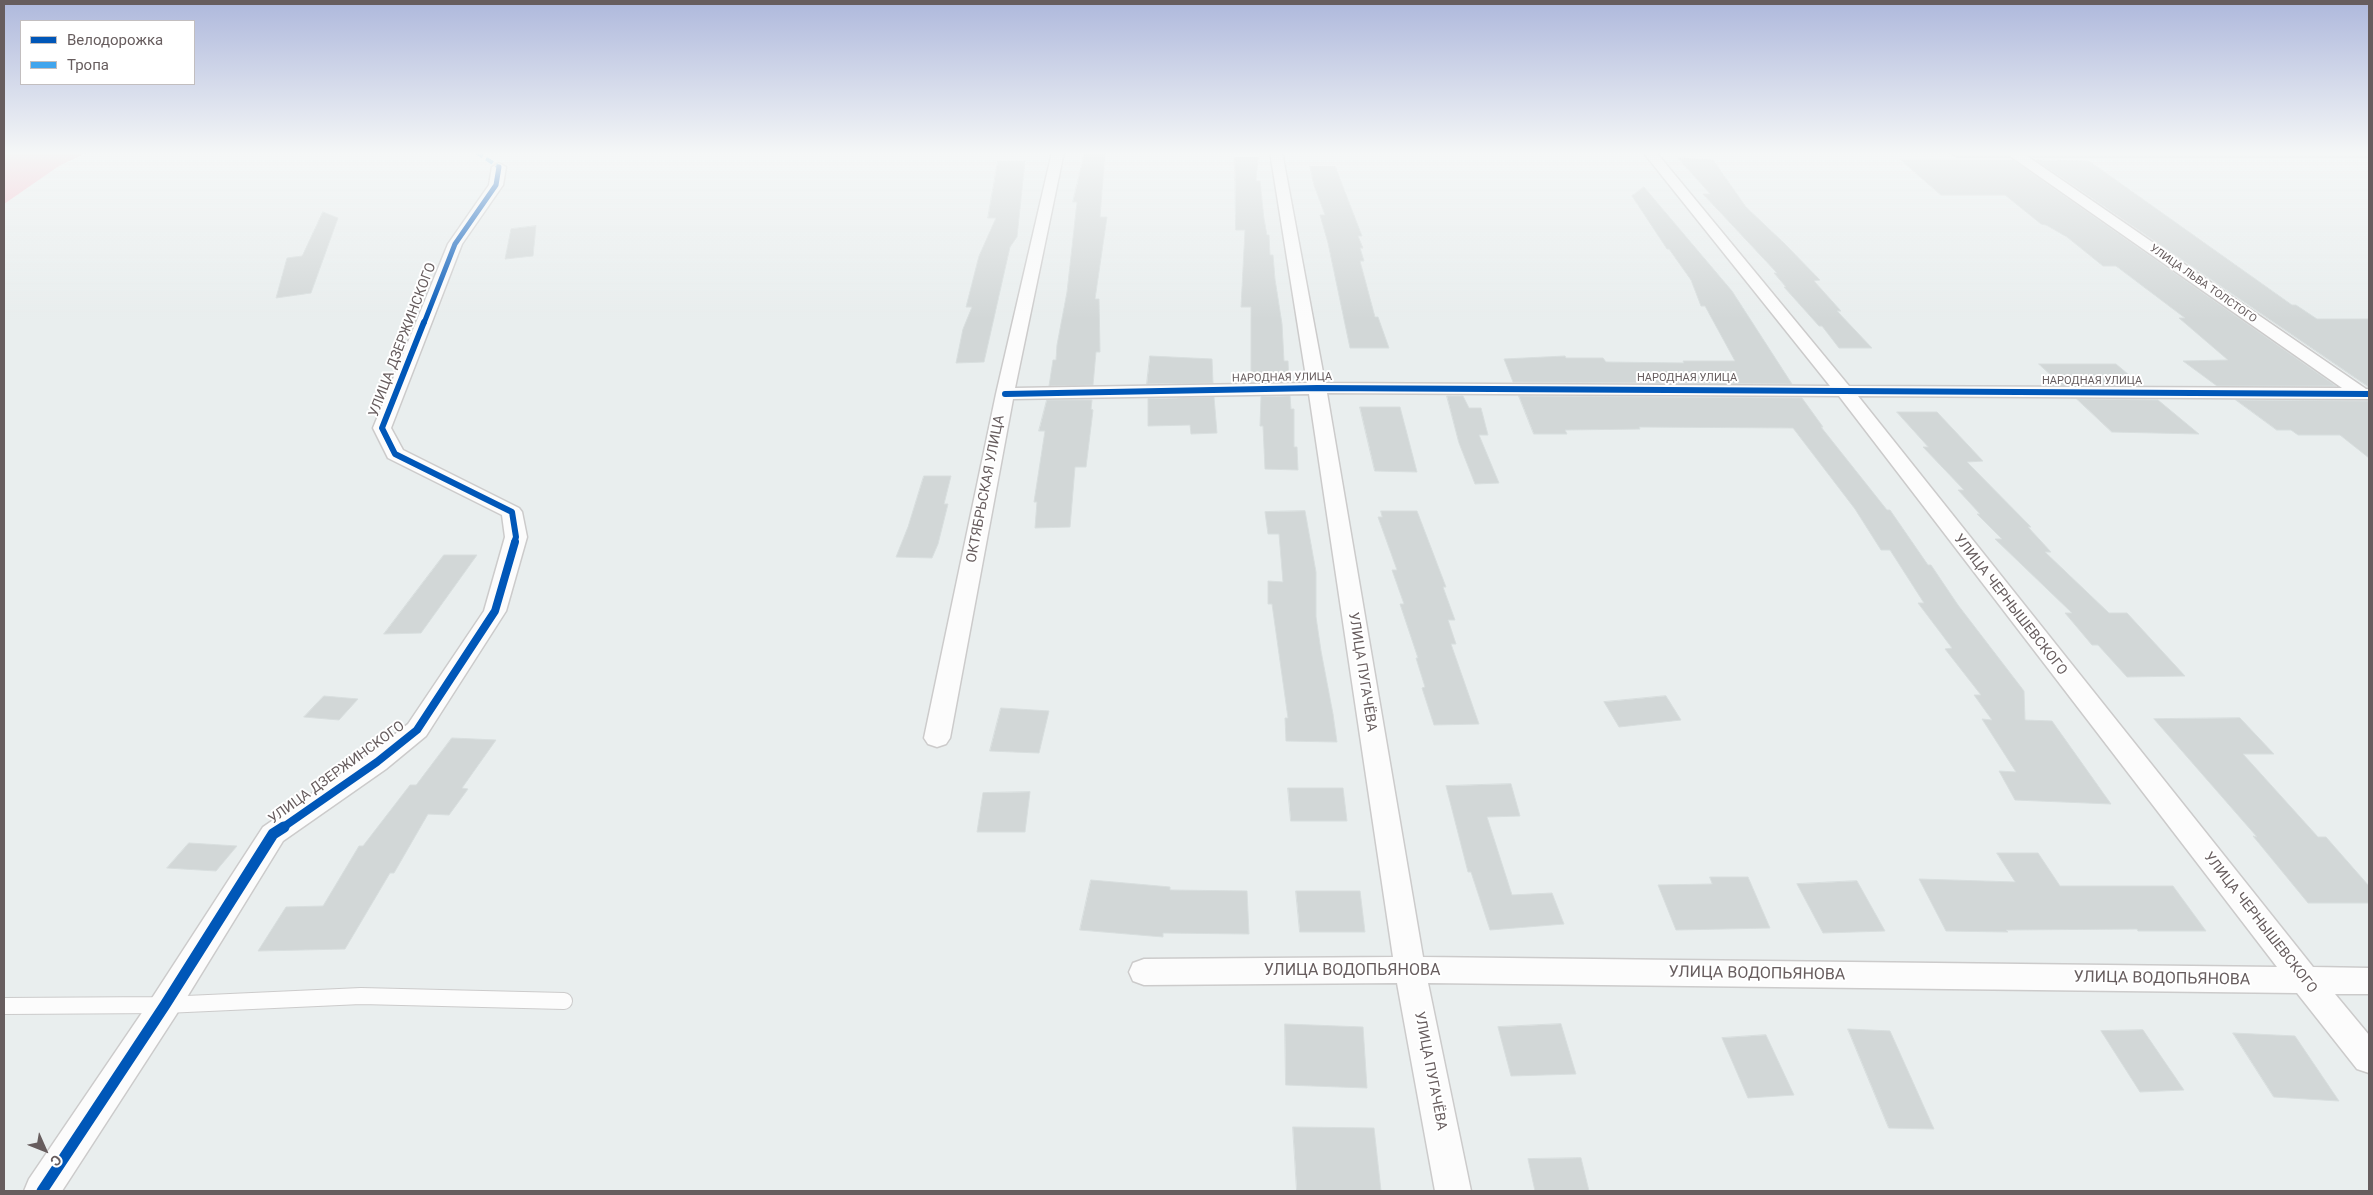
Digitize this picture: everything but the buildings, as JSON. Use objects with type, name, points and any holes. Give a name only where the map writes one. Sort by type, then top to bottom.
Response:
[{"type":"street","name":"УЛИЦА ДЗЕРЖИНСКОГО","points":[[42,1191],[165,1005],[273,834],[378,762],[417,730],[495,611],[516,537],[512,512],[396,454],[382,428],[455,244],[480,208]]},
{"type":"street","name":"ОКТЯБРЬСКАЯ УЛИЦА","points":[[937,738],[1005,394],[1046,208]]},
{"type":"street","name":"УЛИЦА ПУГАЧЁВА","points":[[1286,208],[1317,388],[1410,970],[1453,1191]]},
{"type":"street","name":"УЛИЦА ЧЕРНЫШЕВСКОГО","points":[[1694,208],[1843,390],[2369,1059]]},
{"type":"street","name":"УЛИЦА ЛЬВА ТОЛСТОГО","points":[[2094,208],[2366,396]]},
{"type":"street","name":"НАРОДНАЯ УЛИЦА","points":[[1005,394],[1317,388],[1843,390],[2366,396]]},
{"type":"street","name":"УЛИЦА ВОДОПЬЯНОВА","points":[[1144,972],[1410,970],[2369,981]]},
{"type":"lane","points":[[4,1006],[165,1005],[361,996],[564,1002]]},
{"type":"cycle path","points":[[42,1191],[165,1005],[273,834],[377,762],[417,730],[495,611],[516,537],[512,512],[395,454],[382,428],[455,244],[480,208]]},
{"type":"cycle path","points":[[1005,394],[1317,388],[2369,394]]}]
